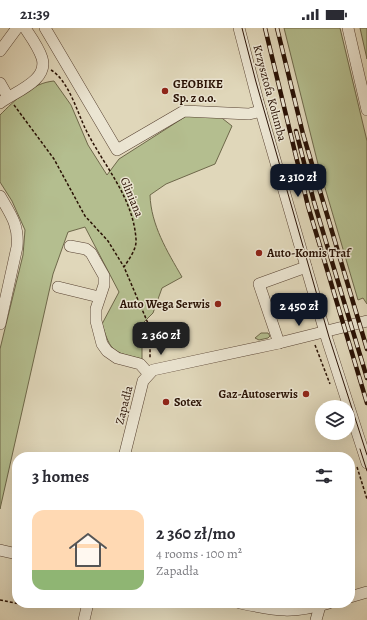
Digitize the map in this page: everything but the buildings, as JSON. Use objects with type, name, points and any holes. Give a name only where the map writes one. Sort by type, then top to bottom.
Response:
[{"type":"street","points":[[0,51],[17,28]]},
{"type":"street","points":[[0,83],[4,100],[36,80],[41,74],[43,66],[42,58],[25,28]]},
{"type":"street","points":[[45,28],[117,150],[184,111],[249,114],[261,111]]},
{"type":"street","name":"Krzysztofa Kolumba","points":[[239,28],[324,332],[367,463]]},
{"type":"street","points":[[348,28],[367,110]]},
{"type":"street","points":[[0,196],[16,223],[18,235],[16,254],[0,324]]},
{"type":"street","points":[[70,246],[86,249],[91,253],[104,276],[104,285],[96,309],[96,321],[102,344],[117,358],[140,364],[148,373],[157,368],[279,343],[367,321]]},
{"type":"street","points":[[279,343],[259,284],[306,267]]},
{"type":"street","points":[[58,287],[99,297]]},
{"type":"street","name":"Zapadła","points":[[125,452],[143,381],[148,373]]},
{"type":"street","points":[[0,550],[12,553]]},
{"type":"street","points":[[355,596],[367,592]]},
{"type":"street","points":[[84,620],[87,608]]},
{"type":"street","points":[[267,608],[283,611],[301,611],[311,608]]},
{"type":"street","points":[[316,620],[323,608]]},
{"type":"path","name":"Gliniana","points":[[43,66],[54,71],[72,98],[95,147],[117,181],[131,214],[136,242],[124,267]]},
{"type":"path","points":[[4,100],[54,159],[85,216],[108,241],[124,267],[150,328],[151,349],[148,373]]},
{"type":"path","points":[[313,343],[317,347],[330,387]]},
{"type":"path","points":[[0,600],[12,602]]},
{"type":"green space","points":[[284,28],[340,28],[367,141],[367,304],[363,298],[358,300],[318,164]]},
{"type":"green space","points":[[360,28],[367,28],[367,59]]},
{"type":"green space","points":[[54,81],[71,105],[88,145],[107,175],[119,159],[191,113],[218,115],[232,126],[215,164],[166,184],[150,195],[153,217],[161,238],[182,277],[162,288],[153,313],[142,324],[142,359],[125,355],[114,350],[108,341],[102,324],[119,292],[85,227],[68,232],[53,274],[0,509],[0,349],[23,255],[25,230],[12,201],[0,182],[0,115],[24,93],[46,82]]},
{"type":"green space","points":[[261,333],[268,333],[270,336],[259,340],[255,338]]},
{"type":"tram line","points":[[242,28],[329,337],[367,455]]},
{"type":"tram line","points":[[360,449],[367,471]]},
{"type":"railway","points":[[265,28],[308,206],[367,403]]},
{"type":"railway","points":[[277,28],[303,134],[367,349]]},
{"type":"railway","points":[[296,131],[314,202],[367,378]]},
{"type":"place","name":"GEOBIKE Sp. z o.o.","points":[[165,91]]},
{"type":"place","name":"Auto-Komis Traf","points":[[259,253]]},
{"type":"place","name":"Auto Wega Serwis","points":[[218,304]]},
{"type":"place","name":"Gaz-Autoserwis","points":[[306,394]]},
{"type":"place","name":"Sotex","points":[[166,402]]}]
